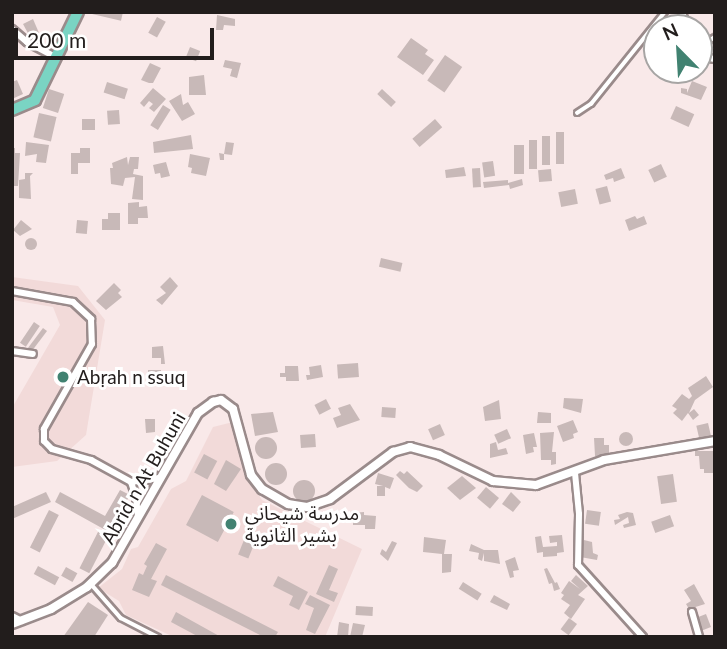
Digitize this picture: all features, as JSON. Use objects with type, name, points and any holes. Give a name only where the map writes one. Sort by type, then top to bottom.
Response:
[{"type":"main road","points":[[12,110],[35,100],[78,12]]},
{"type":"street","points":[[12,29],[27,42],[57,58]]},
{"type":"street","points":[[12,291],[73,302],[91,319],[92,344],[44,429],[44,441],[52,449],[90,460],[131,482],[161,478]]},
{"type":"street","points":[[12,351],[33,354]]},
{"type":"street","name":"Abrid n At Buhuni","points":[[12,624],[51,609],[91,583],[112,563],[198,413],[207,405],[221,400],[233,409],[245,455],[256,483],[268,494],[297,506],[318,505],[393,452],[410,447],[433,452],[481,477],[503,483],[536,485],[618,457],[715,441]]},
{"type":"street","points":[[575,473],[579,508],[578,565],[643,637]]},
{"type":"street","points":[[131,482],[138,505],[138,520]]},
{"type":"street","points":[[692,612],[699,637]]},
{"type":"street","points":[[12,616],[22,621]]},
{"type":"street","points":[[633,626],[634,637]]},
{"type":"lane","points":[[577,113],[591,104],[665,12]]},
{"type":"lane","points":[[91,583],[121,618],[159,637]]},
{"type":"shaded area","name":"Abṛah n ssuq","points":[[12,277],[78,286],[105,320],[86,435],[57,461],[12,467],[12,408],[60,325],[53,307],[12,300]]},
{"type":"shaded area","name":"مدرسة شيحاني بشير الثانوية","points":[[233,422],[247,477],[262,500],[362,549],[325,637],[174,637],[126,615],[119,601],[98,588],[122,569],[131,549],[138,547],[171,489],[186,481],[213,427]]},
{"type":"building","points":[[89,12],[123,12],[121,21]]},
{"type":"building","points":[[217,15],[235,19],[235,26],[224,25],[223,30],[216,30]]},
{"type":"building","points":[[157,17],[166,22],[157,38],[148,33]]},
{"type":"building","points":[[33,19],[39,33],[30,37],[23,24]]},
{"type":"building","points":[[411,38],[428,50],[425,54],[434,60],[423,75],[397,57]]},
{"type":"building","points":[[190,47],[200,51],[196,61],[186,57]]},
{"type":"building","points":[[445,55],[462,67],[444,92],[427,80]]},
{"type":"building","points":[[225,60],[241,63],[237,78],[230,76],[232,69],[223,67]]},
{"type":"building","points":[[150,63],[161,68],[153,83],[141,80]]},
{"type":"building","points":[[204,75],[206,95],[189,95],[189,77]]},
{"type":"building","points":[[17,80],[23,94],[12,99],[12,82]]},
{"type":"building","points":[[107,82],[128,89],[125,99],[104,92]]},
{"type":"building","points":[[691,84],[707,87],[701,100],[681,93],[681,88],[687,89],[687,93]]},
{"type":"building","points":[[153,88],[166,99],[154,112],[149,108],[153,104],[149,101],[144,107],[140,103]]},
{"type":"building","points":[[49,89],[64,94],[58,113],[43,108]]},
{"type":"building","points":[[382,89],[396,102],[391,107],[377,94]]},
{"type":"building","points":[[181,94],[183,105],[188,102],[195,114],[182,121],[169,101]]},
{"type":"building","points":[[163,105],[171,110],[158,130],[150,125]]},
{"type":"building","points":[[676,106],[694,114],[689,127],[670,119]]},
{"type":"building","points":[[119,110],[120,124],[108,125],[107,111]]},
{"type":"building","points":[[39,113],[57,117],[51,141],[33,137]]},
{"type":"building","points":[[82,119],[95,119],[95,130],[82,130]]},
{"type":"building","points":[[435,119],[442,127],[420,147],[412,139]]},
{"type":"building","points":[[556,132],[564,132],[564,164],[556,164]]},
{"type":"building","points":[[191,135],[193,149],[154,153],[153,142]]},
{"type":"building","points":[[542,136],[550,136],[550,165],[542,165]]},
{"type":"building","points":[[529,140],[537,140],[537,169],[529,169]]},
{"type":"building","points":[[26,142],[49,145],[46,163],[36,162],[37,154],[25,156]]},
{"type":"building","points":[[226,142],[234,143],[232,155],[224,154]]},
{"type":"building","points":[[514,145],[524,145],[524,174],[514,174]]},
{"type":"building","points":[[12,148],[15,148],[15,153],[20,153],[18,186],[12,186]]},
{"type":"building","points":[[80,148],[90,148],[90,163],[78,163],[78,174],[71,174],[71,153],[80,153]]},
{"type":"building","points":[[190,154],[210,158],[206,176],[191,173],[192,168],[188,167]]},
{"type":"building","points":[[127,157],[128,165],[130,157],[139,157],[138,169],[134,169],[133,174],[143,176],[143,200],[132,199],[135,177],[125,178],[123,186],[111,184],[112,163]]},
{"type":"building","points":[[493,161],[495,176],[484,177],[482,163]]},
{"type":"building","points":[[166,162],[170,176],[161,178],[160,173],[155,174],[153,165]]},
{"type":"building","points":[[661,164],[667,177],[654,183],[648,170]]},
{"type":"building","points":[[464,167],[466,176],[446,178],[445,170]]},
{"type":"building","points":[[472,168],[480,168],[481,187],[473,187]]},
{"type":"building","points":[[621,168],[625,178],[614,182],[613,178],[606,180],[604,175]]},
{"type":"building","points":[[551,169],[552,181],[539,182],[538,170]]},
{"type":"building","points":[[25,173],[33,173],[30,176],[31,199],[19,198],[19,180],[25,179]]},
{"type":"building","points":[[522,179],[523,185],[510,189],[509,185],[484,188],[483,182],[508,180],[508,183]]},
{"type":"building","points":[[607,186],[611,201],[600,205],[595,189]]},
{"type":"building","points":[[575,189],[578,204],[561,207],[558,192]]},
{"type":"building","points":[[139,202],[139,207],[147,206],[148,218],[138,218],[138,224],[128,224],[128,203]]},
{"type":"building","points":[[108,213],[120,213],[120,230],[102,230],[102,219],[108,219]]},
{"type":"building","points":[[635,216],[637,219],[644,216],[647,224],[629,231],[625,220]]},
{"type":"building","points":[[21,220],[32,229],[20,236],[13,230]]},
{"type":"building","points":[[77,220],[88,221],[87,234],[76,233]]},
{"type":"building","points":[[26,239],[36,239],[36,249],[26,249]]},
{"type":"building","points":[[381,258],[402,263],[400,272],[379,267]]},
{"type":"building","points":[[170,277],[178,286],[162,305],[156,300],[166,293],[160,287]]},
{"type":"building","points":[[114,283],[121,290],[118,293],[122,297],[106,310],[96,301]]},
{"type":"building","points":[[34,322],[40,326],[26,347],[20,343]]},
{"type":"building","points":[[43,328],[47,331],[32,351],[28,348]]},
{"type":"building","points":[[163,346],[165,364],[161,364],[161,358],[152,358],[152,347]]},
{"type":"building","points":[[358,363],[359,377],[338,378],[337,364]]},
{"type":"building","points":[[321,365],[323,377],[307,380],[306,375],[310,375],[309,367]]},
{"type":"building","points":[[285,366],[298,366],[299,381],[286,381],[286,377],[280,377],[280,373],[285,373]]},
{"type":"building","points":[[148,370],[161,370],[161,384],[148,384]]},
{"type":"building","points":[[706,376],[713,387],[695,400],[689,413],[694,409],[699,415],[693,420],[688,413],[682,421],[673,413],[677,409],[672,406],[682,394],[689,399],[692,396],[688,388]]},
{"type":"building","points":[[564,398],[583,399],[581,413],[563,408]]},
{"type":"building","points":[[326,399],[331,409],[319,415],[314,405]]},
{"type":"building","points":[[499,400],[501,419],[485,421],[483,407]]},
{"type":"building","points":[[350,404],[360,420],[337,428],[333,418],[341,415],[338,408]]},
{"type":"building","points":[[382,407],[396,408],[395,418],[381,417]]},
{"type":"building","points":[[273,412],[278,432],[255,436],[251,414]]},
{"type":"building","points":[[538,412],[551,413],[551,423],[537,423]]},
{"type":"building","points":[[145,419],[155,419],[155,432],[146,433]]},
{"type":"building","points":[[573,420],[578,432],[573,434],[574,438],[563,442],[557,426]]},
{"type":"building","points":[[708,423],[712,441],[700,443],[696,426]]},
{"type":"building","points":[[440,424],[445,435],[433,440],[428,429]]},
{"type":"building","points":[[507,429],[511,438],[498,444],[494,435]]},
{"type":"building","points":[[554,432],[552,452],[556,452],[556,464],[551,465],[551,460],[541,460],[540,433]]},
{"type":"building","points":[[626,432],[631,434],[631,444],[626,446],[621,444],[619,439],[621,434]]},
{"type":"building","points":[[534,433],[537,447],[533,447],[534,452],[526,454],[523,435]]},
{"type":"building","points":[[315,434],[316,447],[301,448],[300,435]]},
{"type":"building","points":[[266,437],[274,440],[277,448],[274,456],[266,459],[258,456],[255,448],[258,440]]},
{"type":"building","points":[[594,438],[604,438],[604,445],[609,445],[609,456],[595,456]]},
{"type":"building","points":[[496,442],[498,450],[506,448],[508,454],[490,458],[490,444]]},
{"type":"building","points":[[695,451],[713,451],[713,473],[704,473],[704,469],[700,469],[699,456],[695,456]]},
{"type":"building","points":[[204,454],[217,461],[207,480],[194,473]]},
{"type":"building","points":[[226,460],[241,469],[226,491],[214,484]]},
{"type":"building","points":[[276,463],[284,466],[287,474],[284,482],[276,485],[268,482],[265,474],[268,466]]},
{"type":"building","points":[[400,471],[404,474],[407,471],[423,486],[417,492],[409,488],[396,475]]},
{"type":"building","points":[[378,473],[394,478],[390,489],[385,487],[385,496],[377,496],[377,486],[383,486],[375,484]]},
{"type":"building","points":[[673,474],[677,502],[661,504],[657,476]]},
{"type":"building","points":[[462,476],[476,488],[460,500],[447,488]]},
{"type":"building","points":[[304,480],[312,483],[315,491],[312,499],[304,502],[296,499],[293,491],[296,483]]},
{"type":"building","points":[[486,487],[499,498],[490,509],[477,498]]},
{"type":"building","points":[[120,490],[130,495],[109,532],[55,502],[60,492],[105,516]]},
{"type":"building","points":[[46,492],[51,502],[12,519],[12,507]]},
{"type":"building","points":[[511,492],[521,502],[513,512],[502,504]]},
{"type":"building","points":[[202,495],[234,512],[218,542],[186,525]]},
{"type":"building","points":[[49,510],[59,515],[40,552],[30,547]]},
{"type":"building","points":[[587,510],[601,512],[599,526],[585,524]]},
{"type":"building","points":[[364,512],[364,515],[376,516],[375,529],[365,529],[365,525],[353,525],[353,513]]},
{"type":"building","points":[[633,513],[636,525],[624,528],[623,525],[629,523],[628,517],[615,525],[614,520],[620,519],[618,515]]},
{"type":"building","points":[[670,515],[674,526],[655,533],[651,522]]},
{"type":"building","points":[[99,530],[109,535],[89,573],[79,568]]},
{"type":"building","points":[[246,535],[256,539],[248,559],[238,554]]},
{"type":"building","points":[[562,535],[564,552],[557,553],[557,556],[543,557],[543,552],[537,553],[535,537],[541,536],[543,547],[557,546],[557,542],[550,543],[549,536]]},
{"type":"building","points":[[424,537],[446,540],[444,554],[452,554],[451,572],[442,573],[442,554],[423,552]]},
{"type":"building","points":[[584,540],[592,542],[593,553],[598,555],[597,560],[580,557]]},
{"type":"building","points":[[392,541],[397,543],[388,561],[380,554],[382,549],[386,552]]},
{"type":"building","points":[[156,543],[167,549],[151,579],[157,581],[149,597],[132,590],[139,573],[143,575],[147,566],[144,564]]},
{"type":"building","points":[[471,544],[484,550],[498,550],[500,564],[484,561],[484,553],[482,561],[478,559],[479,553],[469,551]]},
{"type":"building","points":[[515,557],[519,570],[513,571],[514,577],[510,578],[505,561]]},
{"type":"building","points":[[329,565],[338,569],[329,590],[338,593],[334,602],[316,594]]},
{"type":"building","points":[[38,566],[59,577],[55,585],[34,574]]},
{"type":"building","points":[[66,567],[77,573],[73,582],[61,576]]},
{"type":"building","points":[[547,568],[560,589],[554,591],[552,583],[549,584],[544,569]]},
{"type":"building","points":[[166,575],[278,632],[275,637],[264,637],[161,585]]},
{"type":"building","points":[[576,575],[588,586],[578,595],[585,599],[571,619],[564,613],[570,605],[561,599],[564,595],[561,593],[569,581],[580,589],[571,581]]},
{"type":"building","points":[[278,576],[308,592],[299,610],[289,605],[293,596],[273,586]]},
{"type":"building","points":[[463,582],[482,594],[477,600],[459,589]]},
{"type":"building","points":[[694,584],[705,604],[689,609],[686,604],[691,601],[684,590]]},
{"type":"building","points":[[310,595],[330,605],[315,634],[306,630],[314,608],[305,604]]},
{"type":"building","points":[[494,595],[510,604],[507,610],[490,602]]},
{"type":"building","points":[[88,602],[108,615],[94,637],[63,637]]},
{"type":"building","points":[[356,606],[373,607],[373,616],[356,615]]},
{"type":"building","points":[[176,612],[221,637],[199,637],[171,622]]},
{"type":"building","points":[[706,614],[711,627],[699,632],[694,619]]},
{"type":"building","points":[[569,618],[577,624],[569,635],[561,629]]},
{"type":"building","points":[[339,622],[349,624],[348,637],[337,637]]},
{"type":"building","points":[[353,623],[365,625],[362,637],[350,637]]},
{"type":"place","name":"Abṛah n ssuq","points":[[63,377]]},
{"type":"place","name":"مدرسة شيحاني بشير الثانوية","points":[[231,524]]}]
